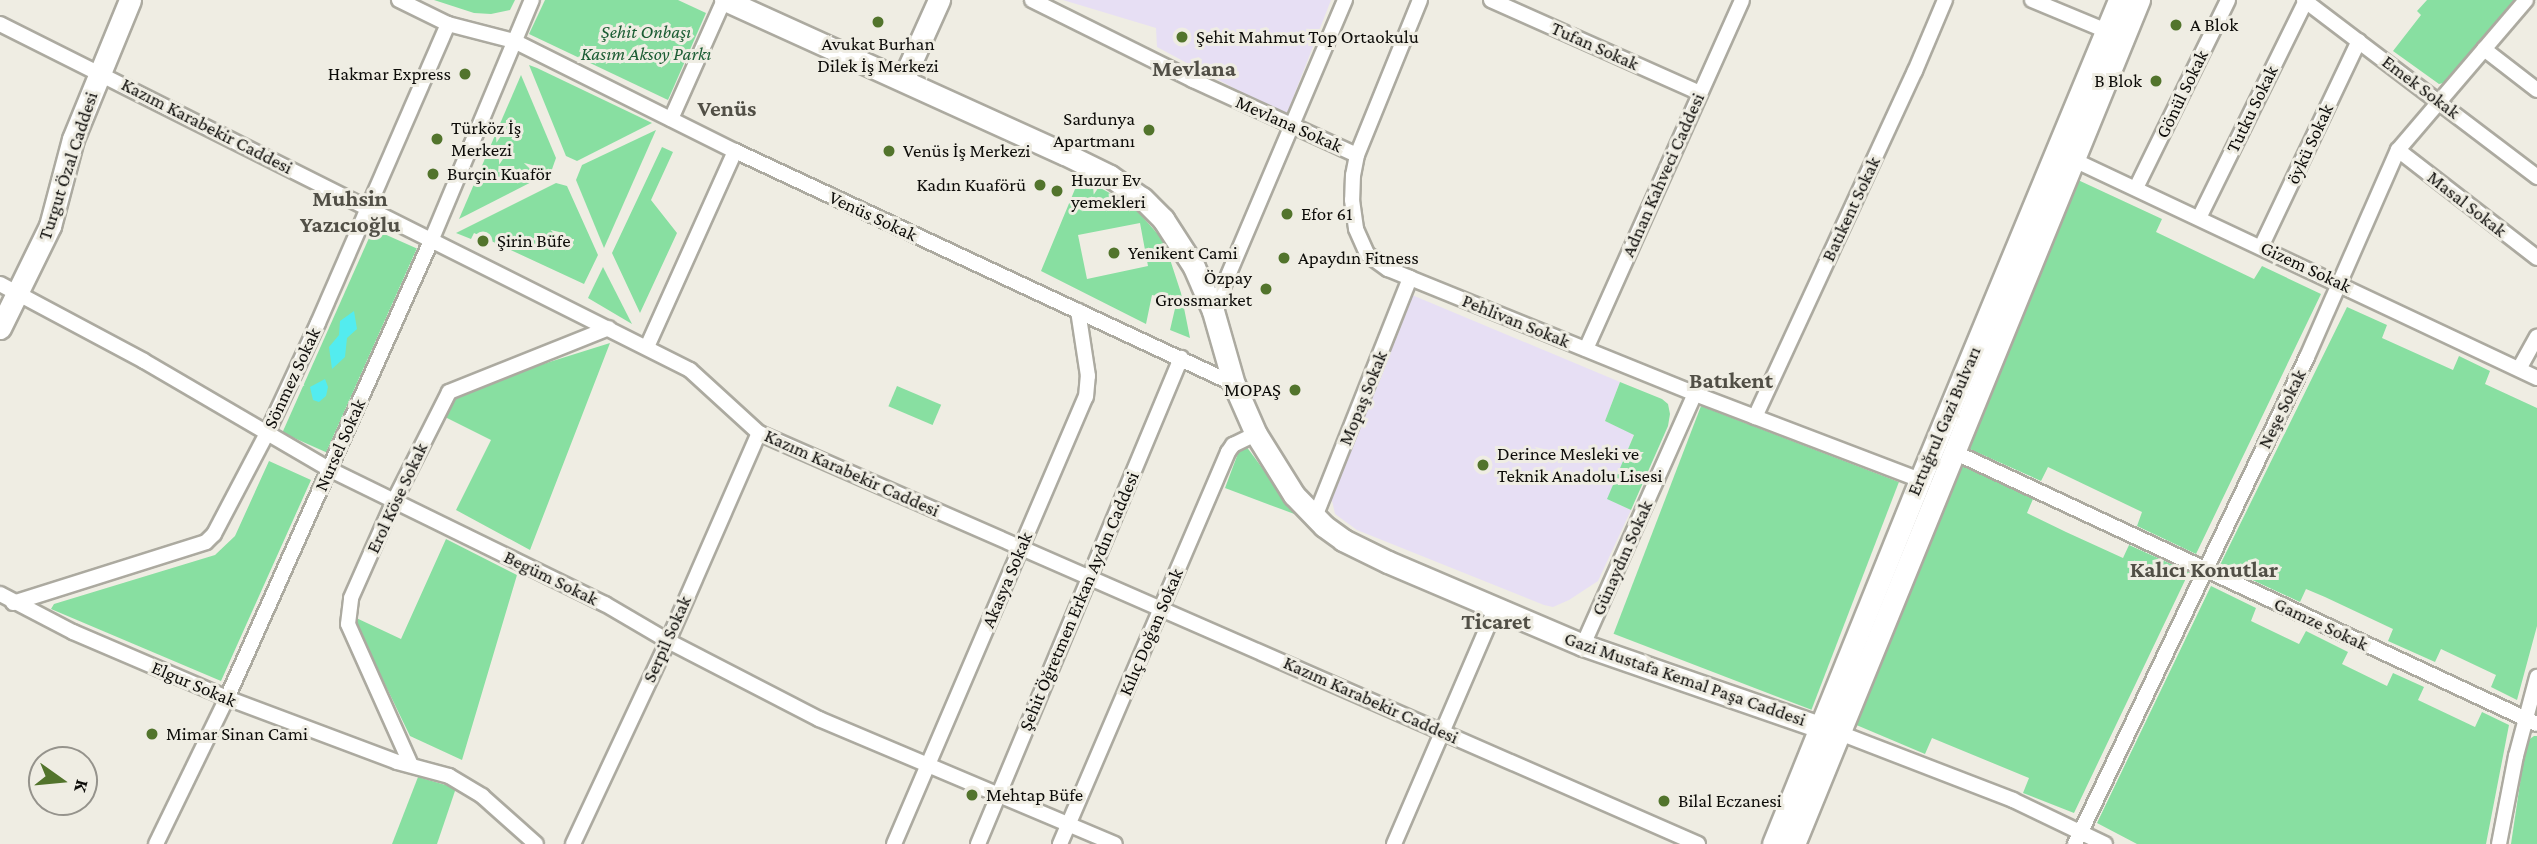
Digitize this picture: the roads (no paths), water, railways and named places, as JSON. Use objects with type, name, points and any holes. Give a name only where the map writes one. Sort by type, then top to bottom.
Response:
[{"type":"street","name":"Turgut Özal Caddesi","points":[[0,328],[9,289],[50,226],[73,139],[130,0]]},
{"type":"street","name":"Venüs Sokak","points":[[399,0],[448,24],[514,41],[735,151],[1234,384]]},
{"type":"street","name":"Nursel Sokak","points":[[156,844],[227,698],[431,241],[532,0]]},
{"type":"street","name":"Gazi Mustafa Kemal Paşa Caddesi","points":[[725,0],[1065,154],[1129,188],[1163,219],[1194,267],[1213,311],[1234,384],[1256,434],[1294,495],[1343,540],[1495,609],[1583,645],[1957,777],[2077,837],[2105,844]]},
{"type":"street","points":[[671,119],[725,0]]},
{"type":"street","points":[[903,80],[939,0]]},
{"type":"street","name":"Mevlana Sokak","points":[[1032,0],[1357,155]]},
{"type":"street","points":[[1213,311],[1345,0]]},
{"type":"street","name":"Pehlivan Sokak","points":[[1420,0],[1357,155],[1352,200],[1361,244],[1376,262],[1695,394],[1920,480]]},
{"type":"street","name":"Tufan Sokak","points":[[1490,0],[1700,93]]},
{"type":"street","name":"Adnan Kahveci Caddesi","points":[[1586,349],[1742,0]]},
{"type":"street","name":"Batıkent Sokak","points":[[1755,417],[1910,83],[1945,0]]},
{"type":"street","points":[[2032,0],[2107,31]]},
{"type":"street","name":"Ertuğrul Gazi Bulvarı","points":[[1794,844],[1829,730],[1920,480],[2119,0]]},
{"type":"street","name":"Ertuğrul Gazi Bulvarı","points":[[1773,844],[1829,730],[1954,452],[2139,0]]},
{"type":"street","name":"Gönül Sokak","points":[[2136,188],[2228,0]]},
{"type":"street","name":"Neşe Sokak","points":[[2077,837],[2307,357],[2398,150],[2526,0]]},
{"type":"street","name":"Emek Sokak","points":[[2305,1],[2439,100],[2537,177]]},
{"type":"street","name":"Tutku Sokak","points":[[2199,218],[2305,1]]},
{"type":"street","name":"Kazım Karabekir Caddesi","points":[[0,24],[690,370],[759,433],[1693,843]]},
{"type":"street","name":"Sönmez Sokak","points":[[13,603],[206,542],[220,524],[266,435],[369,209],[448,24]]},
{"type":"street","name":"öykü Sokak","points":[[2261,247],[2359,41]]},
{"type":"street","points":[[2484,49],[2537,90]]},
{"type":"street","name":"Masal Sokak","points":[[2398,150],[2537,258]]},
{"type":"street","points":[[647,347],[735,151]]},
{"type":"street","name":"Gizem Sokak","points":[[2074,160],[2537,377]]},
{"type":"street","name":"Mopaş Sokak","points":[[1315,517],[1410,278]]},
{"type":"street","name":"Begüm Sokak","points":[[9,289],[144,361],[266,435],[329,469],[605,604],[668,641],[819,719],[929,763],[1115,844]]},
{"type":"street","name":"Akasya Sokak","points":[[894,844],[1086,397],[1088,376],[1078,311]]},
{"type":"street","name":"Erol Köse Sokak","points":[[411,765],[348,624],[351,598],[394,501],[449,392],[609,328]]},
{"type":"street","points":[[2519,369],[2537,337]]},
{"type":"street","name":"Şehit Öğretmen Erkan Aydın Caddesi","points":[[978,844],[1181,358]]},
{"type":"street","name":"Günaydın Sokak","points":[[1583,645],[1695,394]]},
{"type":"street","name":"Serpil Sokak","points":[[573,844],[668,641],[759,433]]},
{"type":"street","name":"Kılıç Doğan Sokak","points":[[1059,844],[1228,452],[1233,444],[1256,434]]},
{"type":"street","name":"Gamze Sokak","points":[[1954,452],[2531,721]]},
{"type":"street","name":"Elgur Sokak","points":[[0,594],[13,603],[227,698],[466,785],[536,844]]},
{"type":"street","points":[[1394,844],[1495,609]]},
{"type":"street","points":[[2499,844],[2531,721],[2537,677]]},
{"type":"water","points":[[354,311],[357,329],[347,338],[345,357],[332,369],[329,347],[339,335],[340,321]]},
{"type":"water","points":[[325,379],[328,387],[326,396],[319,402],[313,400],[310,387]]},
{"type":"place","name":"Avukat Burhan Dilek İş Merkezi","points":[[878,22]]},
{"type":"place","name":"A Blok","points":[[2176,25]]},
{"type":"place","name":"Şehit Mahmut Top Ortaokulu","points":[[1182,37]]},
{"type":"place","name":"Hakmar Express","points":[[465,74]]},
{"type":"place","name":"B Blok","points":[[2156,81]]},
{"type":"place","name":"Sardunya Apartmanı","points":[[1149,130]]},
{"type":"place","name":"Türköz İş Merkezi","points":[[437,139]]},
{"type":"place","name":"Venüs İş Merkezi","points":[[889,151]]},
{"type":"place","name":"Burçin Kuaför","points":[[433,174]]},
{"type":"place","name":"Kadın Kuaförü","points":[[1040,185]]},
{"type":"place","name":"Huzur Ev yemekleri","points":[[1057,191]]},
{"type":"place","name":"Efor 61","points":[[1287,214]]},
{"type":"place","name":"Şirin Büfe","points":[[483,241]]},
{"type":"place","name":"Yenikent Cami","points":[[1114,253]]},
{"type":"place","name":"Apaydın Fitness","points":[[1284,258]]},
{"type":"place","name":"Özpay Grossmarket","points":[[1266,289]]},
{"type":"place","name":"MOPAŞ","points":[[1295,390]]},
{"type":"place","name":"Derince Mesleki ve Teknik Anadolu Lisesi","points":[[1483,465]]},
{"type":"place","name":"Mimar Sinan Cami","points":[[152,734]]},
{"type":"place","name":"Mehtap Büfe","points":[[972,795]]},
{"type":"place","name":"Bilal Eczanesi","points":[[1664,801]]},
{"type":"district","name":"Mevlana","points":[[1194,68]]},
{"type":"district","name":"Venüs","points":[[727,108]]},
{"type":"district","name":"Muhsin Yazıcıoğlu","points":[[350,211]]},
{"type":"district","name":"Batıkent","points":[[1731,380]]},
{"type":"district","name":"Kalıcı Konutlar","points":[[2204,569]]},
{"type":"district","name":"Ticaret","points":[[1496,621]]},
{"type":"park label","name":"Şehit Onbaşı Kasım Aksoy Parkı","points":[[646,43]]}]
